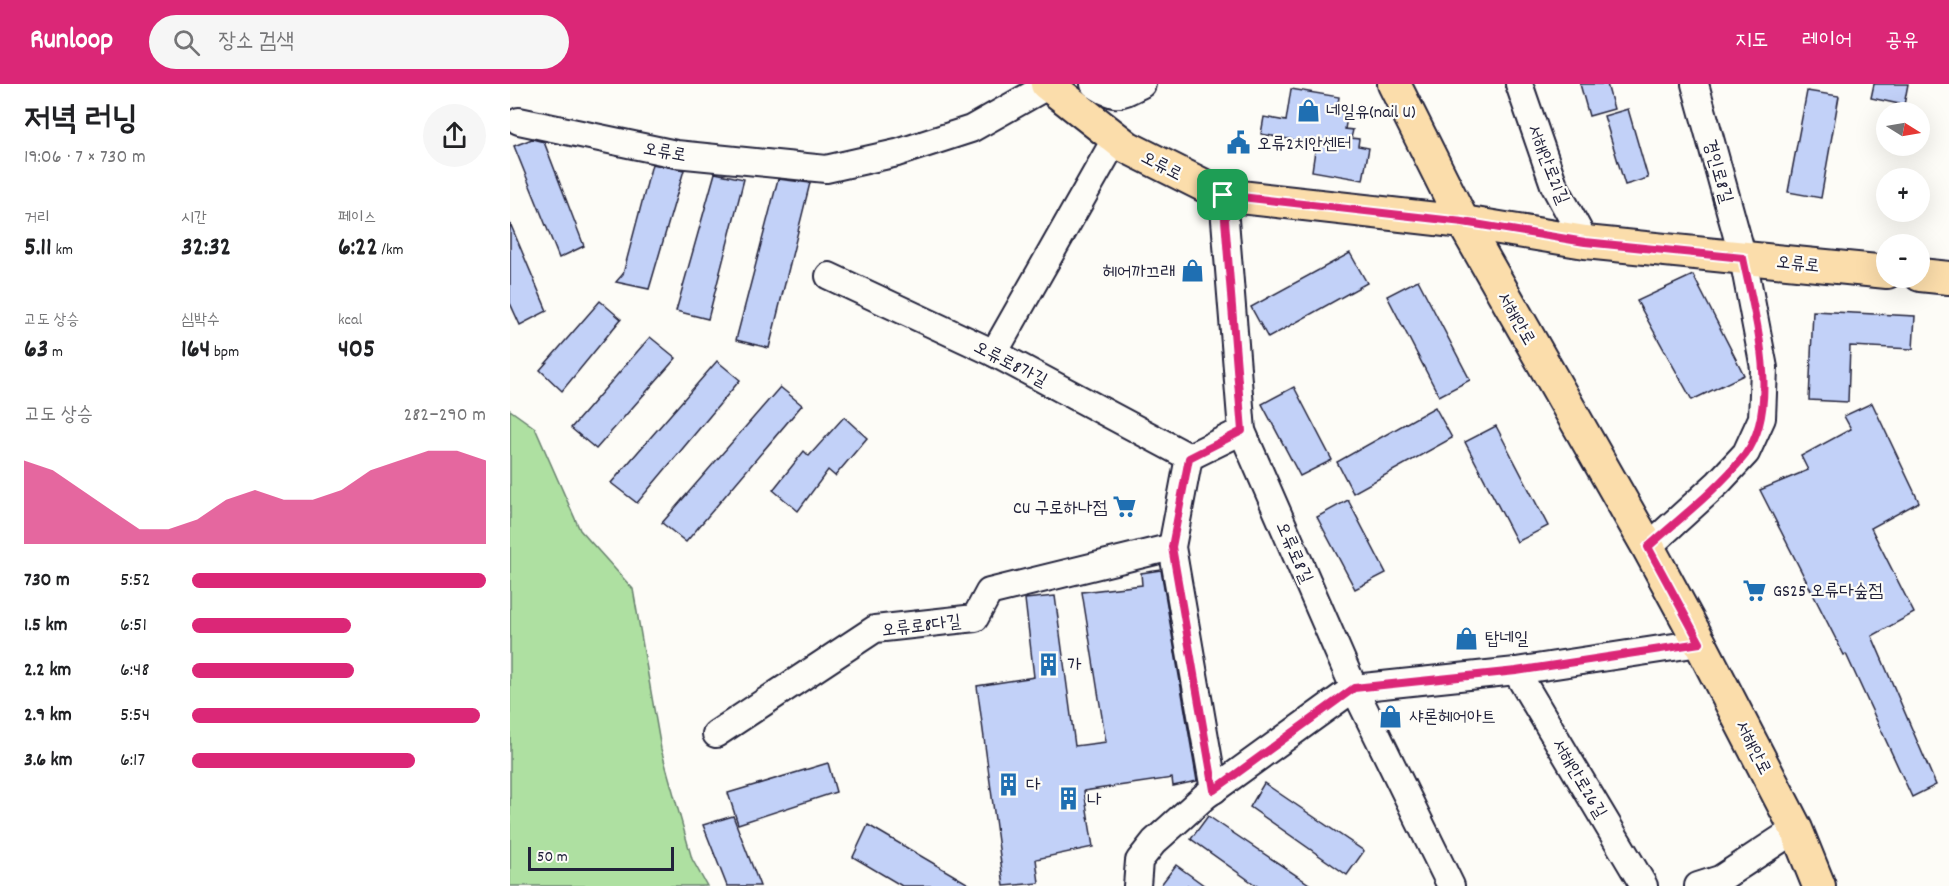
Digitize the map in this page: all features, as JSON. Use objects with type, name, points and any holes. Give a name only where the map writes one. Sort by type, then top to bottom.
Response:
[{"type":"main road","name":"서해안로","points":[[1394,84],[1463,222],[1700,643],[1796,829],[1819,886]]},
{"type":"main road","name":"오류로","points":[[1048,85],[1127,147],[1223,195],[1463,222],[1585,242],[1876,271]]},
{"type":"main road","points":[[1930,276],[1949,278]]},
{"type":"street","points":[[1094,84],[1110,94],[1119,96],[1142,84]]},
{"type":"street","name":"서해안로21길","points":[[1519,84],[1554,185],[1585,242]]},
{"type":"street","name":"경인로8길","points":[[1695,84],[1743,258]]},
{"type":"street","name":"오류로","points":[[519,121],[676,154],[826,169],[897,153],[971,129],[1048,85]]},
{"type":"street","points":[[994,353],[1116,138]]},
{"type":"street","name":"오류로8길","points":[[1223,195],[1242,431],[1354,688],[1451,886]]},
{"type":"street","points":[[1648,547],[1718,483],[1746,453],[1762,418],[1764,368],[1743,258]]},
{"type":"street","name":"오류로8가길","points":[[829,276],[994,353],[1189,458]]},
{"type":"street","points":[[1214,790],[1172,547],[1189,458],[1242,431]]},
{"type":"street","name":"오류로8다길","points":[[716,734],[875,629],[975,618],[989,592],[1172,547]]},
{"type":"street","points":[[1137,886],[1139,861],[1154,842],[1214,790],[1354,688],[1516,671],[1700,643]]},
{"type":"street","name":"서해안로26길","points":[[1516,671],[1644,886]]},
{"type":"street","points":[[1698,886],[1720,879],[1796,829]]},
{"type":"green space","points":[[510,410],[535,428],[580,530],[633,589],[661,749],[692,859],[707,886],[510,886]]},
{"type":"building","points":[[1580,84],[1607,84],[1614,109],[1589,116]]},
{"type":"building","points":[[1874,84],[1908,84],[1905,102],[1871,98]]},
{"type":"building","points":[[1291,89],[1339,97],[1337,110],[1348,112],[1345,129],[1353,130],[1351,138],[1359,139],[1358,146],[1369,148],[1363,180],[1312,171],[1316,144],[1261,134],[1264,117],[1286,121]]},
{"type":"building","points":[[1807,91],[1839,96],[1821,198],[1788,192]]},
{"type":"building","points":[[1628,109],[1648,178],[1625,185],[1604,116]]},
{"type":"building","points":[[532,139],[544,142],[584,246],[559,258],[514,146]]},
{"type":"building","points":[[652,164],[684,170],[649,289],[616,282],[623,274]]},
{"type":"building","points":[[715,173],[744,179],[708,319],[676,311]]},
{"type":"building","points":[[778,179],[810,183],[769,348],[736,340]]},
{"type":"building","points":[[510,223],[547,311],[520,325],[510,303]]},
{"type":"building","points":[[1350,253],[1367,283],[1268,338],[1251,307]]},
{"type":"building","points":[[1693,275],[1744,375],[1692,400],[1637,301]]},
{"type":"building","points":[[1418,280],[1470,380],[1439,396],[1387,296]]},
{"type":"building","points":[[600,301],[621,319],[562,391],[540,370]]},
{"type":"building","points":[[1813,311],[1915,316],[1913,349],[1850,346],[1848,402],[1809,400]]},
{"type":"building","points":[[650,337],[676,358],[596,449],[571,428]]},
{"type":"building","points":[[717,361],[740,380],[637,503],[611,483]]},
{"type":"building","points":[[780,387],[802,405],[686,542],[662,523]]},
{"type":"building","points":[[1294,387],[1332,460],[1300,476],[1262,404]]},
{"type":"building","points":[[1872,403],[1919,502],[1871,528],[1914,613],[1872,636],[1936,785],[1912,797],[1846,654],[1844,655],[1760,490],[1808,470],[1801,456],[1851,429],[1844,416]]},
{"type":"building","points":[[1435,407],[1452,438],[1353,493],[1337,462]]},
{"type":"building","points":[[844,417],[867,438],[835,476],[828,470],[798,511],[773,490],[804,451],[809,456]]},
{"type":"building","points":[[1496,426],[1548,526],[1517,542],[1465,442]]},
{"type":"building","points":[[1348,500],[1386,573],[1355,589],[1317,517]]},
{"type":"building","points":[[1161,570],[1197,781],[1173,786],[1172,778],[1084,791],[1093,847],[1036,859],[1039,883],[1004,886],[977,686],[1034,677],[1025,599],[1055,596],[1075,746],[1106,742],[1082,592],[1142,585],[1141,573]]},
{"type":"building","points":[[828,763],[836,792],[738,824],[728,793]]},
{"type":"building","points":[[1264,783],[1364,851],[1347,875],[1250,807]]},
{"type":"building","points":[[733,816],[760,886],[727,886],[703,825]]},
{"type":"building","points":[[1208,816],[1312,886],[1257,886],[1191,839]]},
{"type":"building","points":[[868,825],[972,886],[902,886],[853,857]]},
{"type":"building","points":[[1176,865],[1205,886],[1160,886]]},
{"type":"place","name":"네일유(nail U)","points":[[1308,111]]},
{"type":"place","name":"오류2치안센터","points":[[1239,143]]},
{"type":"place","name":"헤어까끄래","points":[[1193,271]]},
{"type":"place","name":"CU 구로하나점","points":[[1125,507]]},
{"type":"place","name":"GS25 오류다숲점","points":[[1755,590]]},
{"type":"place","name":"탑네일","points":[[1467,638]]},
{"type":"place","name":"가","points":[[1049,664]]},
{"type":"place","name":"샤론헤어아트","points":[[1391,716]]},
{"type":"place","name":"다","points":[[1008,784]]},
{"type":"place","name":"나","points":[[1069,799]]},
{"type":"route","points":[[1223,195],[1463,222],[1585,242],[1743,258],[1764,368],[1762,418],[1746,453],[1718,483],[1648,547],[1700,643],[1516,671],[1354,688],[1214,790],[1172,547],[1189,458],[1242,431],[1223,195]]}]
